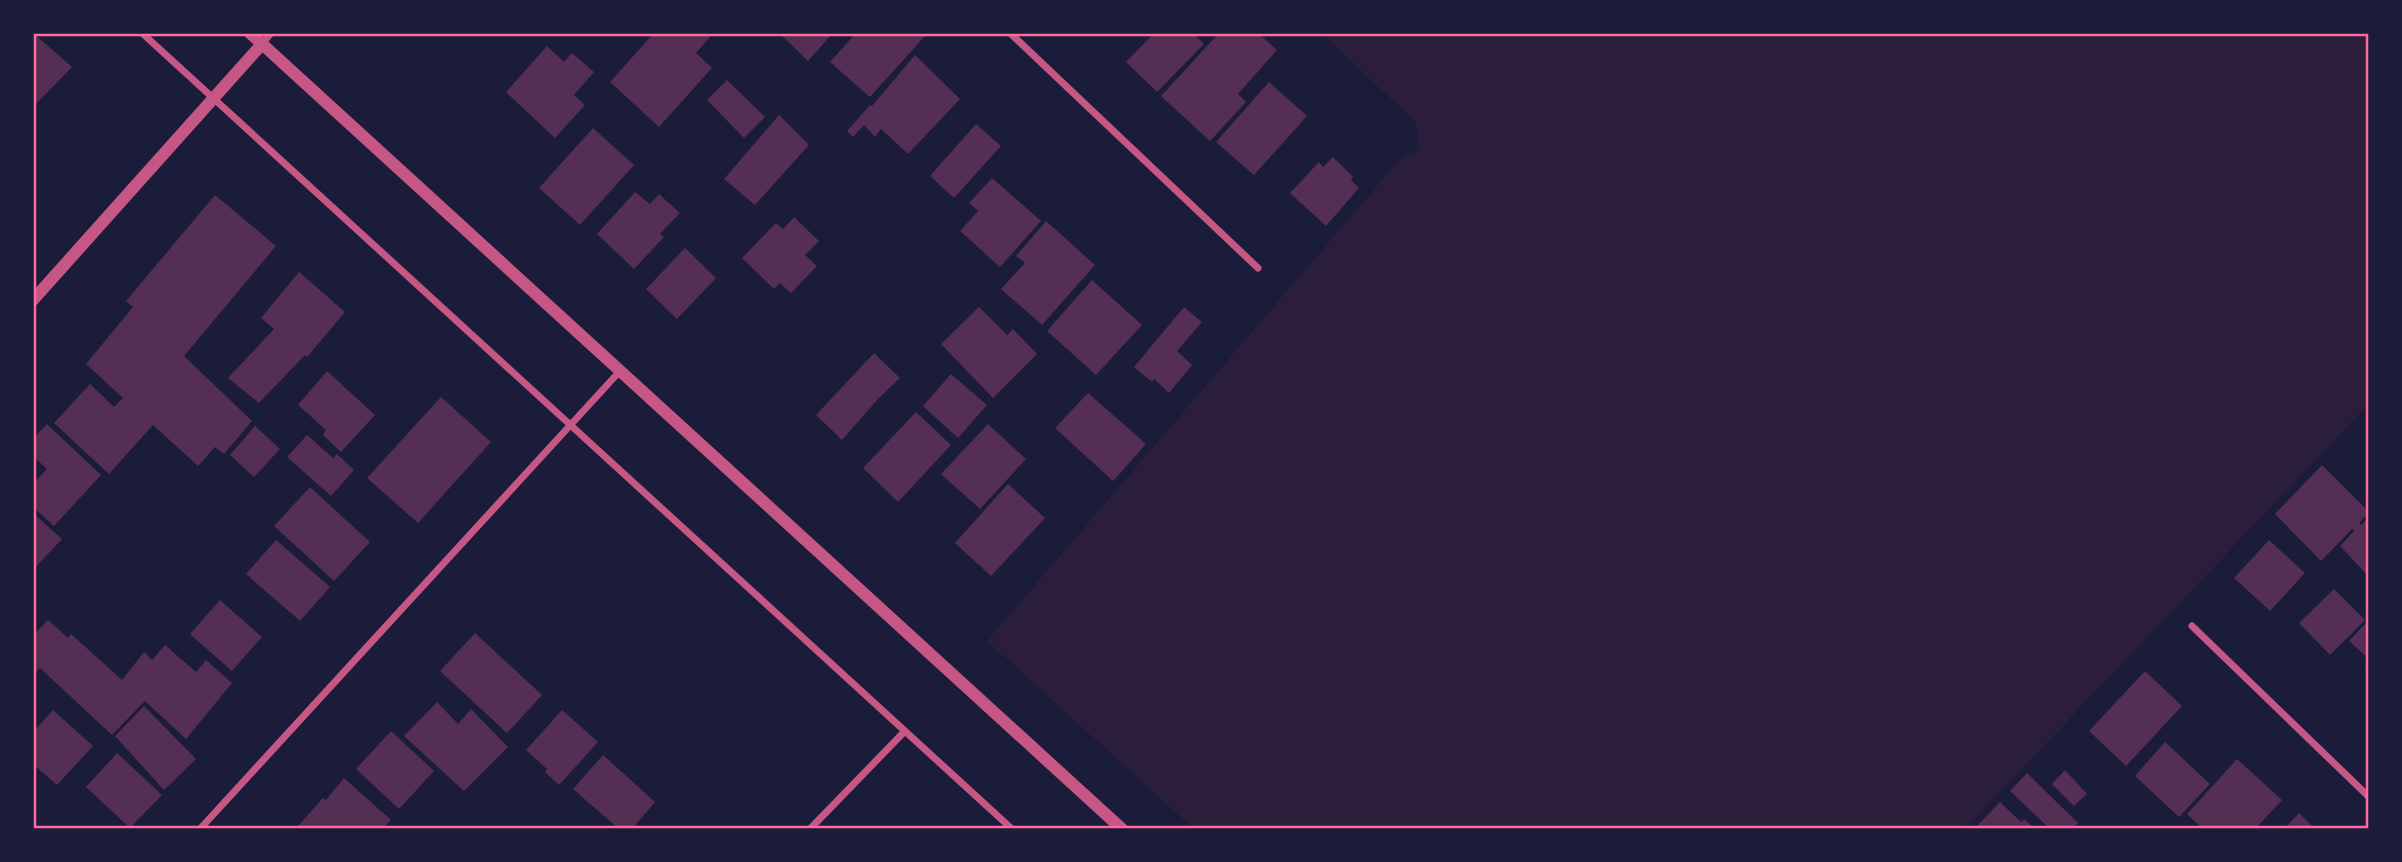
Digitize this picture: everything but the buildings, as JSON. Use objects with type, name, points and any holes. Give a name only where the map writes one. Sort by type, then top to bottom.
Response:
[{"type":"street","points":[[142,33],[1012,829]]},
{"type":"street","points":[[250,33],[1122,829]]},
{"type":"street","points":[[33,300],[271,33]]},
{"type":"street","points":[[1010,33],[1258,268]]},
{"type":"street","points":[[200,829],[620,370]]},
{"type":"street","points":[[2192,626],[2369,797]]},
{"type":"street","points":[[810,829],[905,731]]},
{"type":"shaded area","points":[[1322,33],[2369,33],[2369,404],[1965,829],[1194,829],[987,641],[1401,158],[1420,149],[1415,122]]}]
